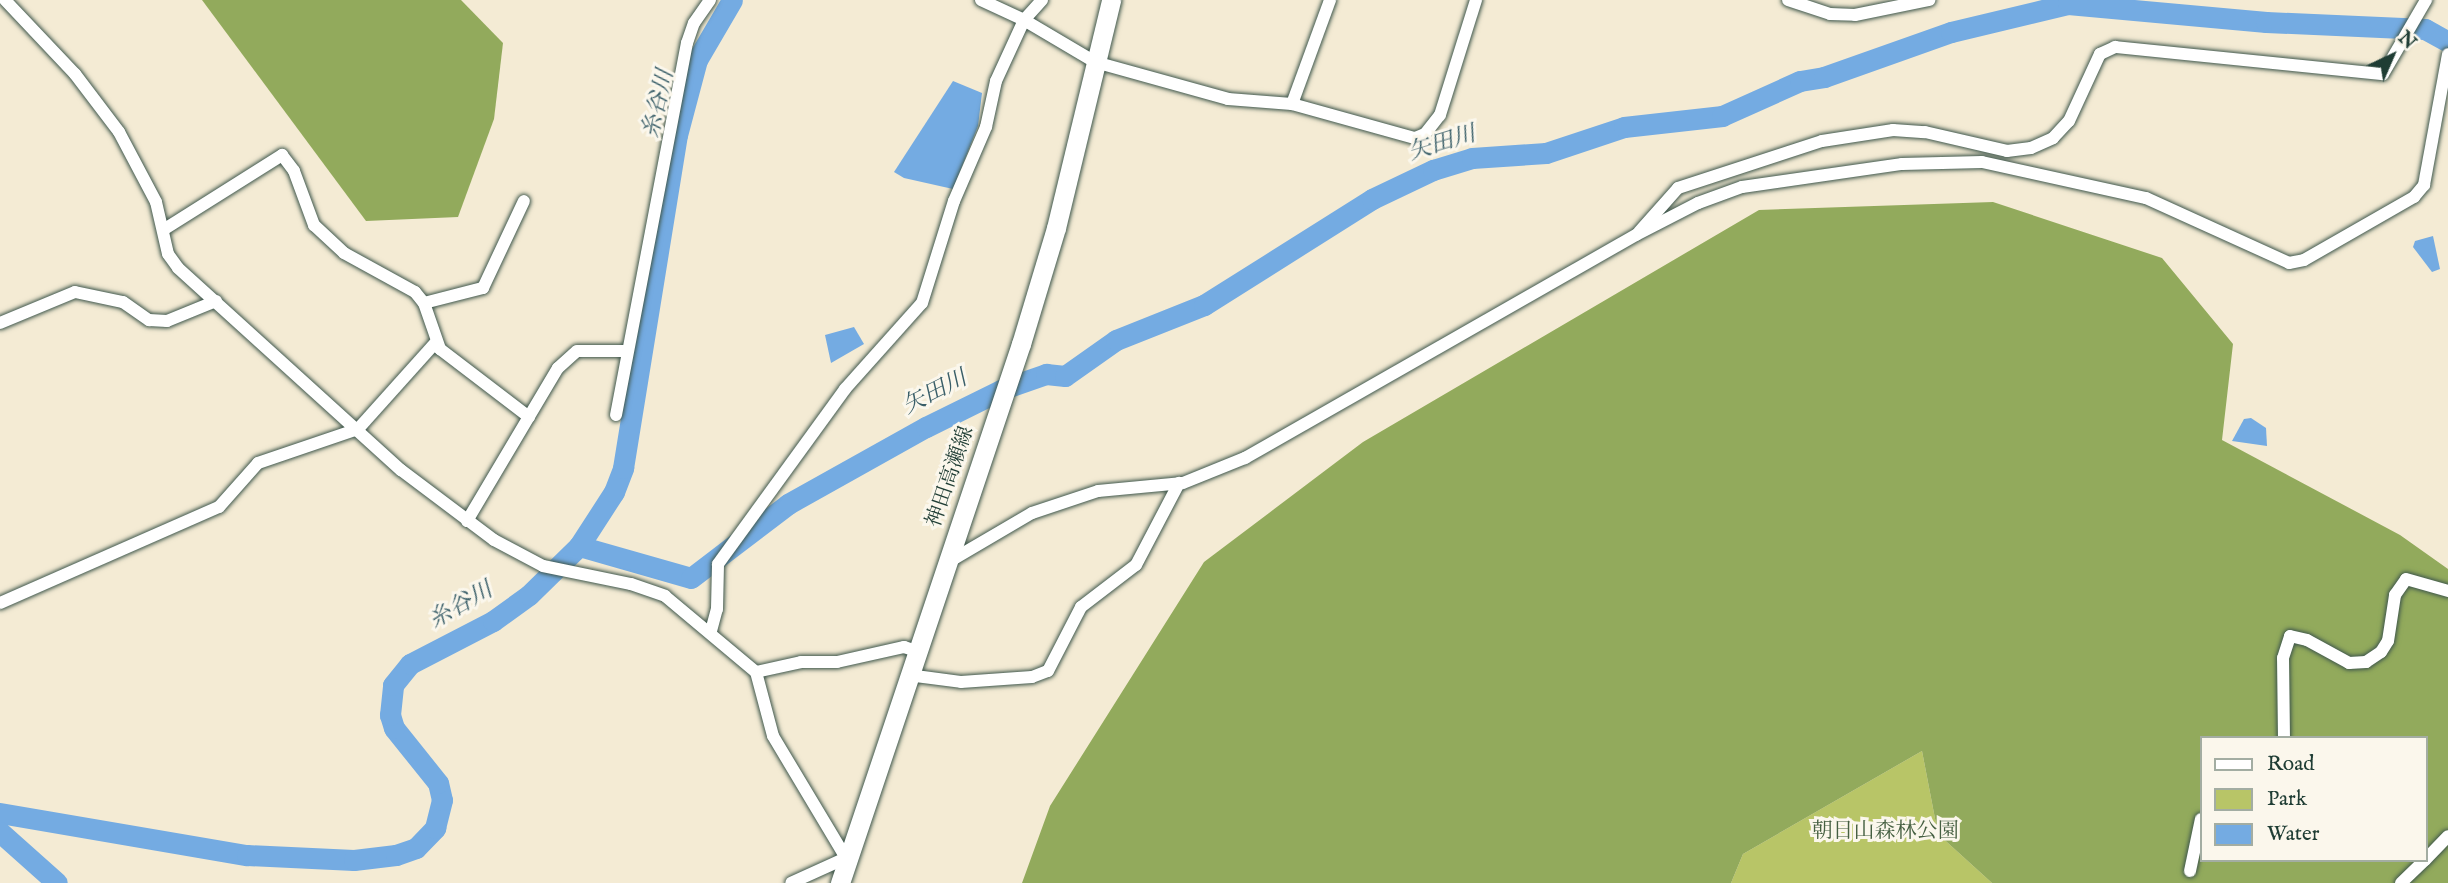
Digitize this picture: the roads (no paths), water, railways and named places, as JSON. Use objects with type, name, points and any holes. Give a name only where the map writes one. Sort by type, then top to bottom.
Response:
[{"type":"main road","name":"神田高瀬線","points":[[840,883],[846,858],[1056,228],[1111,0]]},
{"type":"street","points":[[5,0],[75,74],[119,132],[156,202],[168,254],[178,268],[358,429],[467,521],[543,566],[654,591],[711,631],[756,672],[776,743],[846,858],[790,883]]},
{"type":"street","points":[[616,415],[626,351],[687,43],[694,23],[710,0]]},
{"type":"street","points":[[981,0],[1024,20],[1095,62],[1228,99],[1292,104],[1415,138],[1425,134],[1440,115],[1476,0]]},
{"type":"street","points":[[711,631],[717,609],[718,564],[845,388],[922,303],[954,201],[986,127],[996,81],[1024,20],[1042,0]]},
{"type":"street","points":[[1292,104],[1330,0]]},
{"type":"street","points":[[1788,0],[1807,9],[1856,15],[1929,0]]},
{"type":"street","points":[[1636,235],[1678,188],[1822,141],[1893,130],[1925,132],[2007,151],[2031,148],[2053,138],[2069,121],[2100,54],[2115,47],[2383,74],[2426,0]]},
{"type":"street","points":[[945,564],[1045,509],[1098,491],[1178,483],[1245,458],[1636,235],[1698,203],[1742,187],[1902,164],[1982,162],[2146,198],[2289,263],[2304,260],[2413,197],[2424,185],[2448,54]]},
{"type":"street","points":[[163,230],[282,155],[294,171],[314,225],[344,253],[415,292],[424,303],[436,342],[529,417]]},
{"type":"street","points":[[424,303],[483,288],[524,201]]},
{"type":"street","points":[[0,323],[75,292],[123,302],[149,320],[167,321],[216,302]]},
{"type":"street","points":[[0,603],[219,507],[258,463],[358,429],[436,342]]},
{"type":"street","points":[[467,521],[558,368],[577,351],[626,351]]},
{"type":"street","points":[[908,675],[961,682],[1032,677],[1048,671],[1081,607],[1136,565],[1178,483]]},
{"type":"street","points":[[2284,736],[2283,658],[2290,636],[2308,640],[2349,663],[2366,662],[2381,652],[2388,641],[2395,595],[2406,579],[2448,591]]},
{"type":"street","points":[[756,672],[801,662],[838,662],[904,647],[916,651]]},
{"type":"street","points":[[2190,871],[2200,824]]},
{"type":"street","points":[[2427,858],[2448,836]]},
{"type":"street","points":[[2401,883],[2423,862]]},
{"type":"water","points":[[953,81],[982,93],[978,126],[953,189],[904,178],[894,172]]},
{"type":"water","points":[[2433,236],[2440,269],[2432,272],[2413,247],[2415,241]]},
{"type":"water","points":[[854,327],[864,344],[831,363],[825,335]]},
{"type":"water","points":[[2251,418],[2266,428],[2267,446],[2232,441],[2244,419]]},
{"type":"waterway","name":"糸谷川","points":[[0,813],[247,855],[354,860],[396,855],[416,848],[435,828],[442,800],[438,783],[394,728],[390,715],[393,685],[410,664],[493,621],[529,595],[579,546],[614,492],[623,468],[677,135],[697,60],[732,0]]},
{"type":"waterway","name":"矢田川","points":[[579,546],[691,578],[788,504],[926,427],[1003,389],[1046,374],[1065,376],[1116,340],[1204,305],[1372,199],[1433,170],[1472,158],[1546,153],[1624,127],[1722,116],[1800,81],[1824,77],[1951,32],[2068,4],[2266,22],[2425,29],[2448,42]]},
{"type":"waterway","points":[[0,832],[57,883]]},
{"type":"park label","name":"朝日山森林公園","points":[[1885,832]]}]
